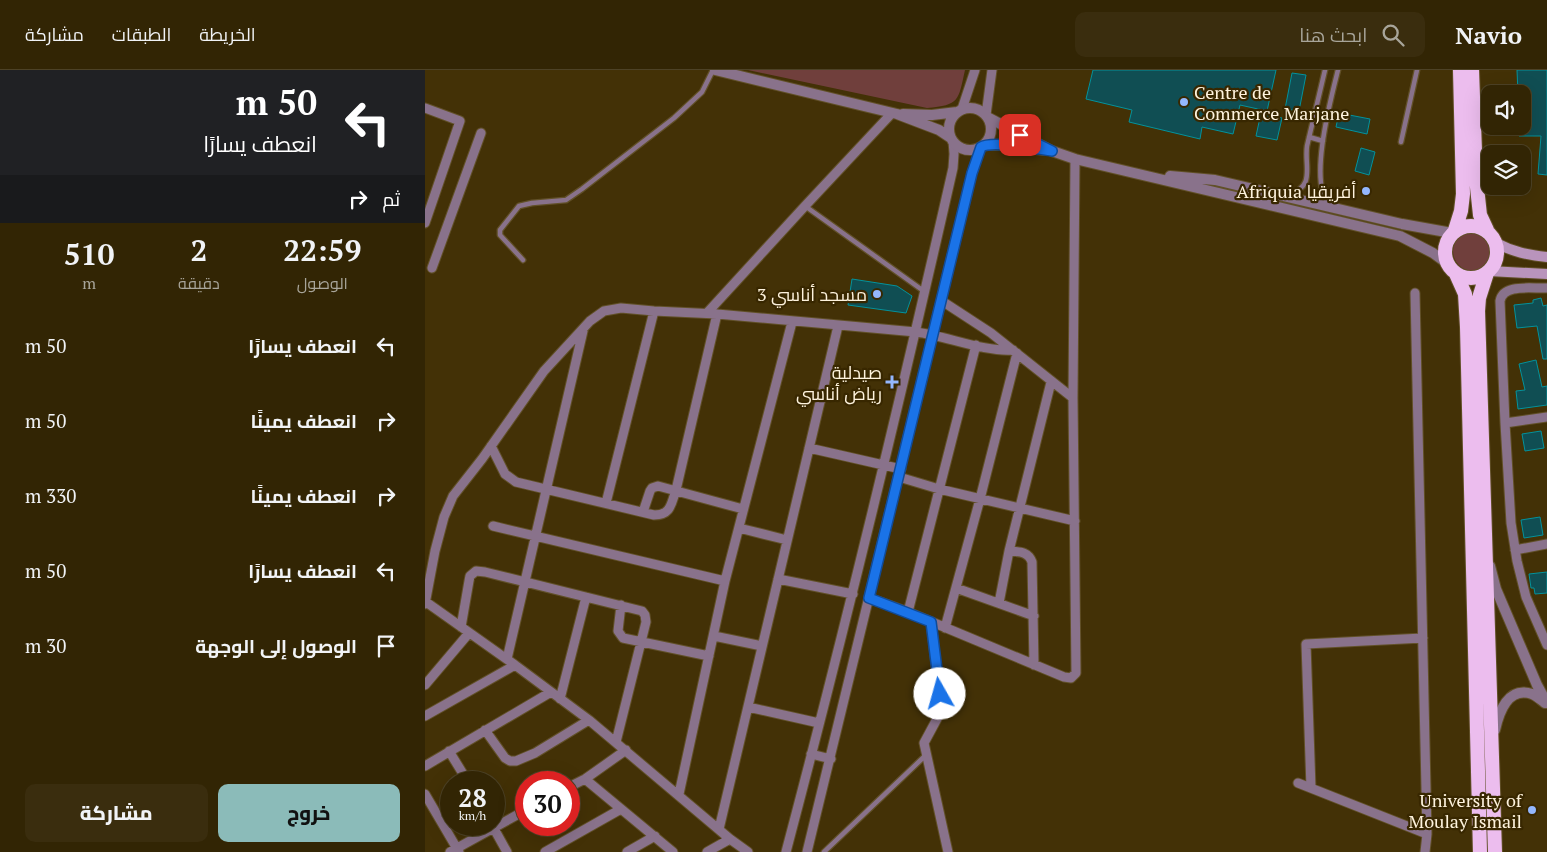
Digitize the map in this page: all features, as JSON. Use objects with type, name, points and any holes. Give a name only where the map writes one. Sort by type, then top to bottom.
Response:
[{"type":"highway","points":[[1454,232],[1461,211],[1463,194],[1460,70]]},
{"type":"highway","points":[[1472,70],[1476,178],[1480,215],[1496,243],[1497,258],[1488,272],[1479,298],[1478,311],[1495,852]]},
{"type":"highway","points":[[1480,845],[1467,327],[1465,294],[1445,256],[1445,248],[1447,240],[1463,226],[1479,226],[1487,230]]},
{"type":"highway","points":[[1452,269],[1471,278],[1488,272]]},
{"type":"main road","points":[[1496,243],[1511,251],[1547,257]]},
{"type":"main road","points":[[1488,272],[1547,274]]},
{"type":"street","points":[[714,70],[727,71],[895,114],[939,130],[963,149],[969,150],[982,146],[1004,145],[1052,151]]},
{"type":"street","points":[[786,852],[853,594],[953,168],[954,154],[949,124],[959,110],[975,70]]},
{"type":"street","points":[[807,852],[972,173],[982,146],[991,132],[991,125],[987,117],[992,70]]},
{"type":"street","points":[[425,108],[460,121],[425,222]]},
{"type":"street","points":[[707,313],[805,206],[895,114],[932,115],[975,108],[987,117],[1052,151],[1075,159],[1137,172],[1232,197],[1331,218],[1400,236],[1433,254],[1452,269]]},
{"type":"street","points":[[432,268],[481,132]]},
{"type":"street","points":[[869,598],[908,612],[1068,678],[1076,673],[1073,398],[1075,159]]},
{"type":"street","points":[[1137,172],[1215,180],[1435,231],[1454,232]]},
{"type":"street","points":[[1547,288],[1511,289],[1501,295],[1505,423],[1511,523],[1526,597],[1544,632],[1547,645]]},
{"type":"street","points":[[1415,293],[1427,834],[1425,852]]},
{"type":"street","points":[[942,301],[991,333],[1073,398]]},
{"type":"street","points":[[748,852],[589,720],[469,632],[425,603],[431,567],[448,505],[544,371],[595,317],[610,309],[629,308],[707,313],[916,332],[933,334],[1001,350],[1015,351]]},
{"type":"street","points":[[606,503],[654,311]]},
{"type":"street","points":[[491,446],[505,474],[516,482],[654,515],[664,514],[668,511],[677,490],[717,314]]},
{"type":"street","points":[[679,794],[725,581],[791,322]]},
{"type":"street","points":[[719,829],[838,326]]},
{"type":"street","points":[[426,713],[511,662],[525,582],[583,330]]},
{"type":"street","points":[[908,612],[976,344]]},
{"type":"street","points":[[945,628],[980,499],[1015,351]]},
{"type":"street","points":[[999,604],[1019,508],[1051,382]]},
{"type":"street","points":[[1505,423],[1547,417]]},
{"type":"street","points":[[809,448],[884,465],[939,489],[1075,521]]},
{"type":"street","points":[[643,512],[652,488],[662,486],[743,509]]},
{"type":"street","points":[[493,526],[725,581]]},
{"type":"street","points":[[739,528],[787,540]]},
{"type":"street","points":[[1515,550],[1547,544]]},
{"type":"street","points":[[1485,546],[1496,588],[1537,685],[1547,704]]},
{"type":"street","points":[[1009,551],[1026,554],[1031,558],[1034,616],[1033,665]]},
{"type":"street","points":[[461,627],[469,581],[473,573],[485,572],[638,609],[644,613],[646,622],[616,742]]},
{"type":"street","points":[[778,579],[853,594]]},
{"type":"street","points":[[956,588],[1034,616]]},
{"type":"street","points":[[561,699],[586,597]]},
{"type":"street","points":[[621,605],[618,634],[623,638],[709,656]]},
{"type":"street","points":[[849,609],[866,613]]},
{"type":"street","points":[[931,622],[941,707],[938,717],[924,743],[948,852]]},
{"type":"street","points":[[425,684],[469,632]]},
{"type":"street","points":[[714,636],[762,646]]},
{"type":"street","points":[[1311,788],[1306,644],[1423,638]]},
{"type":"street","points":[[425,766],[551,692]]},
{"type":"street","points":[[1492,745],[1498,716],[1502,705],[1508,699],[1523,693],[1533,694],[1547,704]]},
{"type":"street","points":[[748,707],[819,723]]},
{"type":"street","points":[[485,730],[505,758],[510,761],[516,761],[589,720]]},
{"type":"street","points":[[580,782],[626,750]]},
{"type":"street","points":[[449,751],[461,771]]},
{"type":"street","points":[[811,754],[831,758]]},
{"type":"street","points":[[585,779],[673,852]]},
{"type":"street","points":[[1298,783],[1427,834]]},
{"type":"street","points":[[425,794],[455,851],[478,836]]},
{"type":"street","points":[[545,852],[621,808]]},
{"type":"street","points":[[498,836],[507,852]]},
{"type":"street","points":[[627,852],[655,836]]},
{"type":"street","points":[[707,852],[730,839]]},
{"type":"street","points":[[1473,852],[1480,845]]},
{"type":"lane","points":[[523,260],[500,235],[500,230],[519,206],[566,200],[674,118],[702,92],[714,70]]},
{"type":"lane","points":[[1283,196],[1297,192],[1306,181],[1308,169],[1306,154],[1325,70]]},
{"type":"lane","points":[[1334,208],[1322,195],[1321,158],[1338,70]]},
{"type":"lane","points":[[1401,142],[1417,70]]},
{"type":"lane","points":[[1318,100],[1331,102]]},
{"type":"lane","points":[[1309,137],[1323,141]]},
{"type":"lane","points":[[805,206],[925,292]]},
{"type":"lane","points":[[824,852],[927,754]]},
{"type":"shaded area","points":[[748,70],[965,70],[961,89],[956,100],[946,105],[927,108]]},
{"type":"shaded area","points":[[1469,231],[1477,231],[1484,234],[1490,240],[1493,251],[1490,262],[1484,268],[1477,271],[1469,271],[1462,268],[1456,262],[1453,255],[1453,247],[1456,240],[1462,234]]},
{"type":"building","name":"Centre de Commerce Marjane","points":[[1093,70],[1276,70],[1267,111],[1240,105],[1233,134],[1202,127],[1200,139],[1129,122],[1132,110],[1086,99]]},
{"type":"building","points":[[1517,70],[1547,70],[1547,175],[1538,174],[1541,136],[1519,136],[1531,135],[1531,85],[1518,85]]},
{"type":"building","points":[[1292,73],[1306,75],[1299,111],[1285,109]]},
{"type":"building","points":[[1261,113],[1282,118],[1277,140],[1256,136]]},
{"type":"building","points":[[1339,113],[1370,119],[1367,134],[1336,127]]},
{"type":"building","points":[[1361,148],[1375,152],[1369,175],[1355,171]]},
{"type":"building","points":[[852,279],[897,286],[912,296],[906,313],[848,305]]},
{"type":"building","points":[[1541,298],[1543,306],[1547,305],[1547,359],[1543,359],[1537,326],[1517,328],[1514,305],[1533,303],[1533,300]]},
{"type":"building","points":[[1536,360],[1542,387],[1547,386],[1547,405],[1518,409],[1516,391],[1525,390],[1519,364]]},
{"type":"building","points":[[1541,431],[1544,448],[1525,451],[1522,434]]},
{"type":"building","points":[[1540,517],[1543,535],[1524,538],[1521,520]]},
{"type":"building","points":[[1547,572],[1547,593],[1535,594],[1534,588],[1531,588],[1529,574]]},
{"type":"place","name":"Centre de Commerce Marjane","points":[[1184,102]]},
{"type":"place","name":"Afriquia أفريقيا","points":[[1366,191]]},
{"type":"place","name":"مسجد أناسي 3","points":[[877,294]]},
{"type":"place","name":"صيدلية رياض أناسي","points":[[892,382]]},
{"type":"place","name":"University of Moulay Ismail","points":[[1532,810]]},
{"type":"route","points":[[940,694],[931,622],[869,598],[972,173],[981,147],[984,145],[1004,145],[1052,151],[1020,135]]}]
